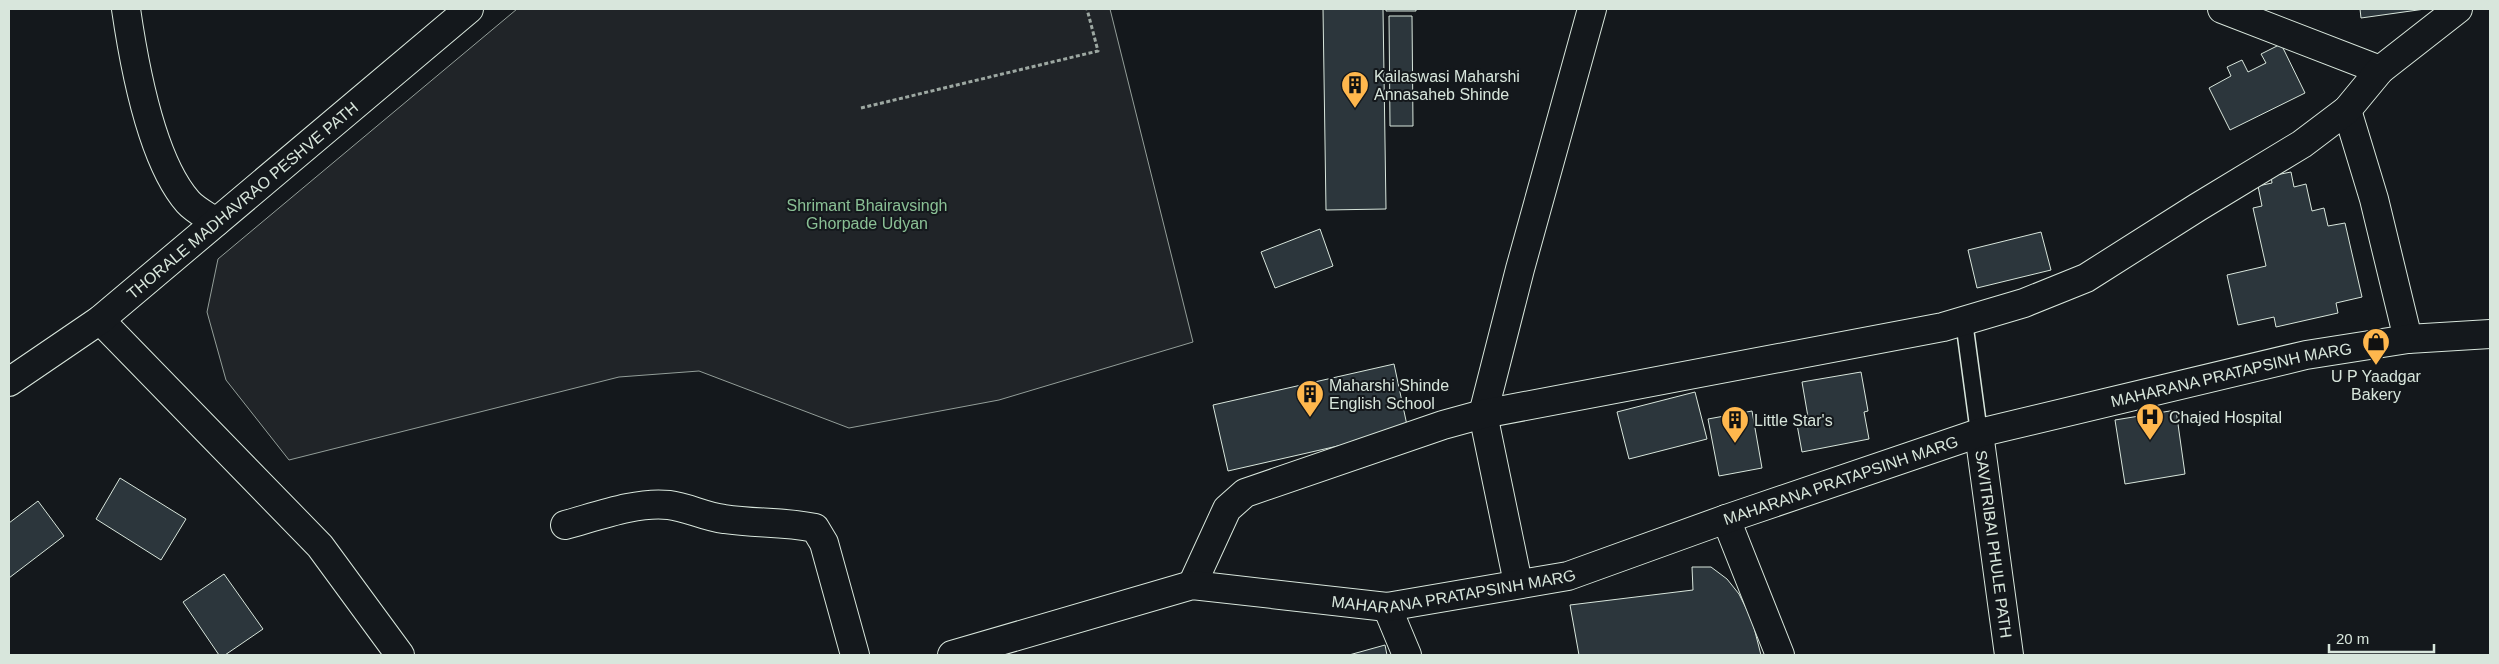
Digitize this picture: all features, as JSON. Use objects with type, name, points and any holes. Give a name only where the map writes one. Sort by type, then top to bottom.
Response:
[{"type":"street","points":[[126,9],[146,107],[167,170],[188,203],[216,222]]},
{"type":"street","name":"THORALE MADHAVRAO PESHVE PATH","points":[[9,382],[100,320],[469,9]]},
{"type":"street","points":[[1518,583],[1483,414],[1520,269],[1592,9]]},
{"type":"street","points":[[2222,9],[2380,70]]},
{"type":"street","points":[[952,655],[1192,586],[1227,509],[1245,493],[1443,425],[1483,414],[1964,321],[2024,304],[2086,278],[2302,144],[2347,110],[2380,70],[2458,9]]},
{"type":"street","points":[[2347,110],[2374,199],[2408,339]]},
{"type":"street","points":[[100,320],[320,546],[400,655]]},
{"type":"street","name":"MAHARANA PRATAPSINH MARG","points":[[1192,586],[1387,607],[1518,583],[1568,576],[1726,519],[1980,433],[2306,355],[2408,339],[2490,334]]},
{"type":"street","name":"SAVITRIBAI PHULE PATH","points":[[1980,433],[2008,655]]},
{"type":"street","points":[[565,526],[604,514],[650,505],[670,505],[724,519],[788,522],[815,528],[824,543],[855,655]]},
{"type":"street","points":[[1726,519],[1780,655]]},
{"type":"street","points":[[1387,607],[1407,655]]},
{"type":"lane","points":[[1964,321],[1980,433]]},
{"type":"path","points":[[861,108],[1098,51],[1087,9]]},
{"type":"green space","name":"Shrimant Bhairavsingh Ghorpade Udyan","points":[[517,9],[1110,9],[1193,342],[999,400],[849,428],[699,371],[619,377],[289,460],[226,380],[207,312],[218,259]]},
{"type":"building","name":"Kailaswasi Maharshi Annasaheb Shinde","points":[[1323,9],[1383,9],[1386,209],[1326,210]]},
{"type":"building","points":[[1386,9],[1416,9],[1416,11],[1386,11]]},
{"type":"building","points":[[2360,9],[2425,9],[2361,18]]},
{"type":"building","points":[[1389,16],[1412,16],[1413,126],[1390,126]]},
{"type":"building","points":[[2281,44],[2305,93],[2230,130],[2209,88],[2231,76],[2227,67],[2242,60],[2248,72],[2266,63],[2261,54]]},
{"type":"building","points":[[2291,172],[2294,187],[2306,184],[2312,211],[2324,208],[2328,226],[2345,223],[2362,297],[2336,303],[2338,313],[2276,327],[2274,317],[2238,325],[2227,275],[2266,266],[2253,208],[2262,206],[2258,186],[2272,183],[2271,176]]},
{"type":"building","points":[[1320,229],[1333,266],[1275,288],[1261,252]]},
{"type":"building","points":[[2041,232],[2051,270],[1977,288],[1968,250]]},
{"type":"building","name":"Maharshi Shinde English School","points":[[1394,364],[1408,430],[1228,471],[1213,405]]},
{"type":"building","points":[[1861,372],[1868,411],[1864,412],[1869,439],[1802,452],[1796,419],[1808,417],[1802,382]]},
{"type":"building","points":[[1695,392],[1707,439],[1629,459],[1617,412]]},
{"type":"building","points":[[2176,410],[2185,474],[2125,484],[2115,420]]},
{"type":"building","name":"Little Star's","points":[[1752,411],[1762,468],[1719,476],[1708,419]]},
{"type":"building","points":[[120,478],[186,519],[161,560],[96,519]]},
{"type":"building","points":[[38,501],[64,536],[9,578],[9,523]]},
{"type":"building","points":[[1692,567],[1711,567],[1727,579],[1739,594],[1752,620],[1761,655],[1579,655],[1570,605],[1693,590]]},
{"type":"building","points":[[224,574],[263,629],[225,655],[219,655],[183,602]]},
{"type":"building","points":[[1385,645],[1387,655],[1349,655]]},
{"type":"place","name":"Kailaswasi Maharshi Annasaheb Shinde","points":[[1355,109]]},
{"type":"place","name":"U P Yaadgar Bakery","points":[[2376,366]]},
{"type":"place","name":"Maharshi Shinde English School","points":[[1310,418]]},
{"type":"place","name":"Chajed Hospital","points":[[2150,441]]},
{"type":"place","name":"Little Star's","points":[[1735,444]]}]
